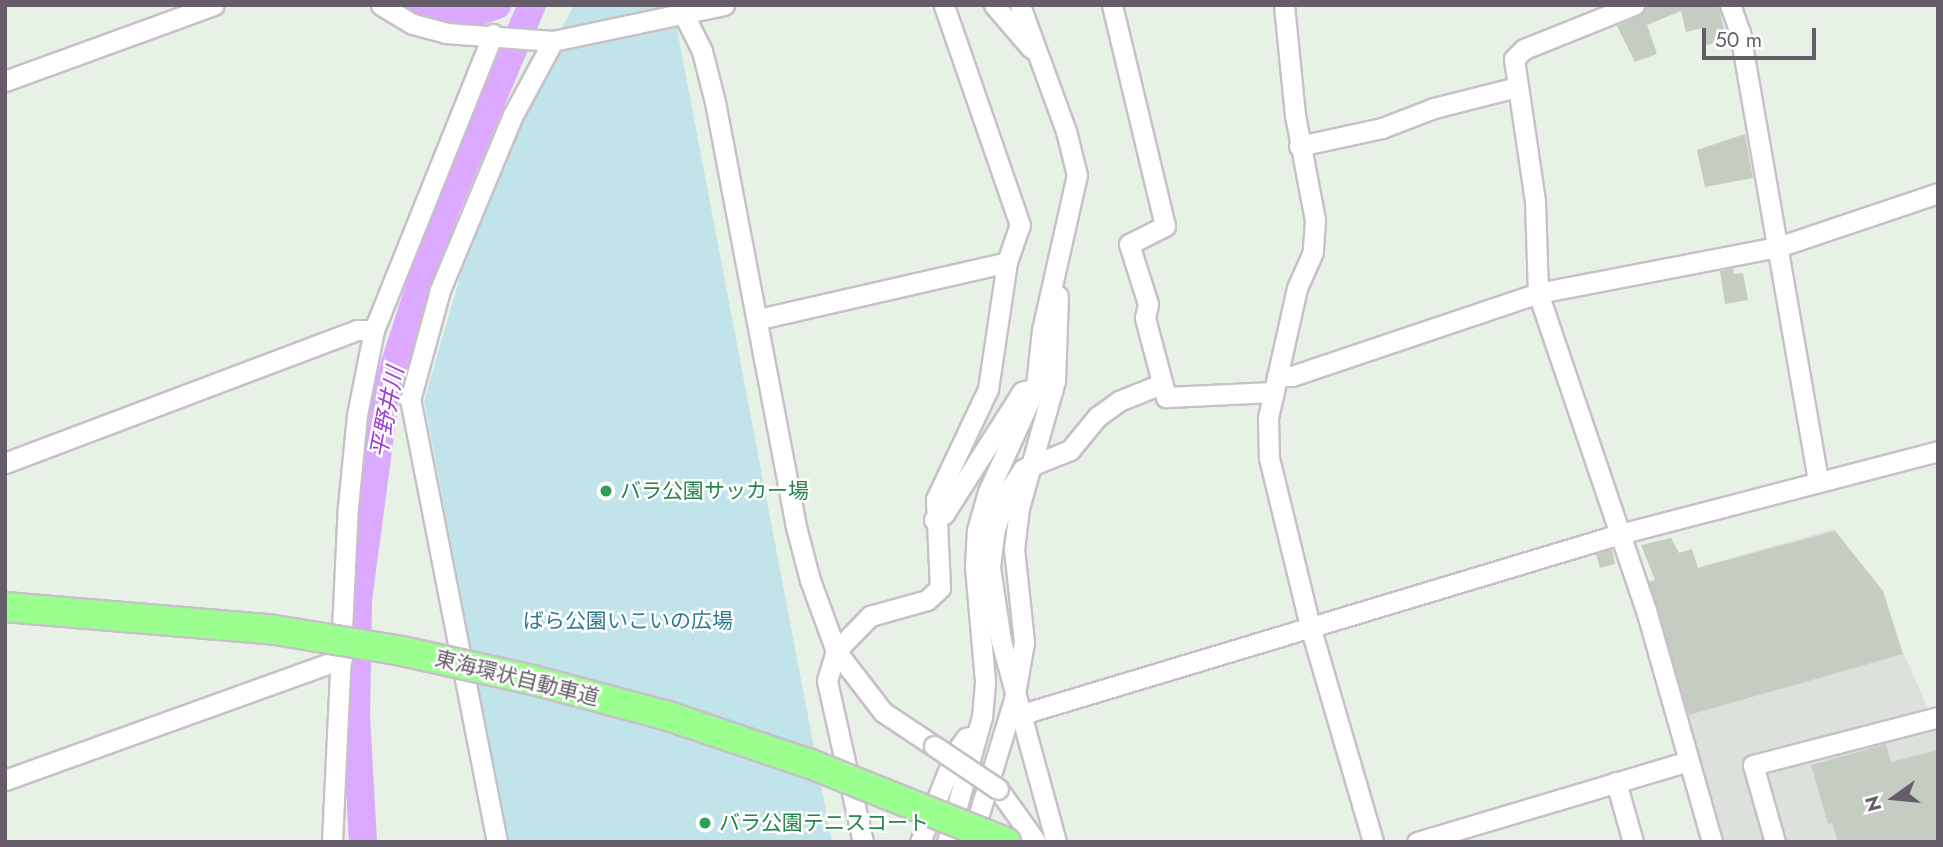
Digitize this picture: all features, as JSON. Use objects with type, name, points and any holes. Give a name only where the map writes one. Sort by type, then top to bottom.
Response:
[{"type":"highway","name":"東海環状自動車道","points":[[5,607],[269,629],[402,651],[533,680],[668,716],[808,763],[1006,842]]},
{"type":"street","points":[[5,81],[214,5]]},
{"type":"street","points":[[387,7],[413,24],[446,33],[496,34],[548,40],[682,10],[724,5]]},
{"type":"street","points":[[863,842],[828,681],[836,651],[870,616],[927,600],[940,588],[934,520],[936,499],[988,389],[1007,262],[1020,225],[944,5]]},
{"type":"street","points":[[994,5],[1039,56]]},
{"type":"street","points":[[1112,5],[1165,226],[1129,244],[1148,304],[1145,318],[1166,397],[1276,384],[1292,376],[1538,293],[1779,247],[1938,193]]},
{"type":"street","points":[[1284,5],[1300,146],[1315,220],[1313,251],[1297,288],[1268,418],[1269,458],[1310,626],[1373,842]]},
{"type":"street","points":[[1634,5],[1608,9],[1596,24],[1524,49],[1514,59],[1535,202],[1538,293],[1620,534],[1712,842]]},
{"type":"street","points":[[1730,5],[1740,33],[1818,481]]},
{"type":"street","points":[[1023,8],[1077,175],[1042,330],[1036,386],[988,492],[977,530],[983,567],[1016,707],[1056,842]]},
{"type":"street","points":[[682,10],[715,102],[759,319],[795,523],[836,651],[883,712],[998,789],[1036,842]]},
{"type":"street","points":[[332,842],[348,507],[357,415],[374,330],[496,34]]},
{"type":"street","points":[[497,842],[410,400],[445,278],[513,115],[548,40]]},
{"type":"street","points":[[1300,146],[1382,128],[1434,108],[1517,88]]},
{"type":"street","points":[[759,319],[1007,262]]},
{"type":"street","points":[[971,842],[1016,707],[1024,642],[1014,549],[1019,508],[1034,464],[1055,381],[1059,302],[1055,281]]},
{"type":"street","points":[[5,463],[357,330],[374,330]]},
{"type":"street","points":[[947,842],[976,736],[985,681],[983,567],[1007,493],[1023,469],[1070,450],[1097,417],[1119,401],[1161,384]]},
{"type":"street","points":[[934,520],[943,514],[1022,392],[1036,386]]},
{"type":"street","points":[[1016,707],[1310,626],[1620,534],[1938,451]]},
{"type":"street","points":[[5,780],[342,659]]},
{"type":"street","points":[[1775,842],[1753,765],[1938,717]]},
{"type":"street","points":[[920,842],[956,753],[966,738],[976,736]]},
{"type":"street","points":[[1417,842],[1688,761]]},
{"type":"street","points":[[1616,782],[1633,842]]},
{"type":"shaded area","points":[[1834,529],[1883,591],[1890,622],[1928,709],[1938,707],[1938,842],[1719,842],[1646,582]]},
{"type":"green space","name":"ばら公園いこいの広場","points":[[574,5],[661,5],[676,24],[832,842],[508,842],[424,401],[495,156]]},
{"type":"building","points":[[1646,5],[1718,5],[1727,40],[1706,45],[1702,28],[1686,32],[1681,11],[1647,25],[1657,54],[1635,62],[1617,26],[1639,16]]},
{"type":"building","points":[[1745,134],[1753,178],[1705,187],[1697,150]]},
{"type":"building","points":[[1733,268],[1734,274],[1743,273],[1748,300],[1725,304],[1720,271]]},
{"type":"building","points":[[1835,531],[1883,591],[1903,654],[1689,715],[1649,582],[1655,580],[1641,545],[1671,538],[1679,553],[1692,549],[1698,568]]},
{"type":"building","points":[[1612,549],[1615,564],[1600,568],[1596,554]]},
{"type":"building","points":[[1886,744],[1891,762],[1938,750],[1938,842],[1838,842],[1832,823],[1828,824],[1811,765]]},
{"type":"waterway","points":[[411,5],[455,20],[497,5]]},
{"type":"waterway","name":"平野井川","points":[[363,842],[356,718],[358,600],[386,391],[444,213],[532,5]]},
{"type":"place","name":"バラ公園サッカー場","points":[[606,491]]},
{"type":"place","name":"バラ公園テニスコート","points":[[705,823]]}]
